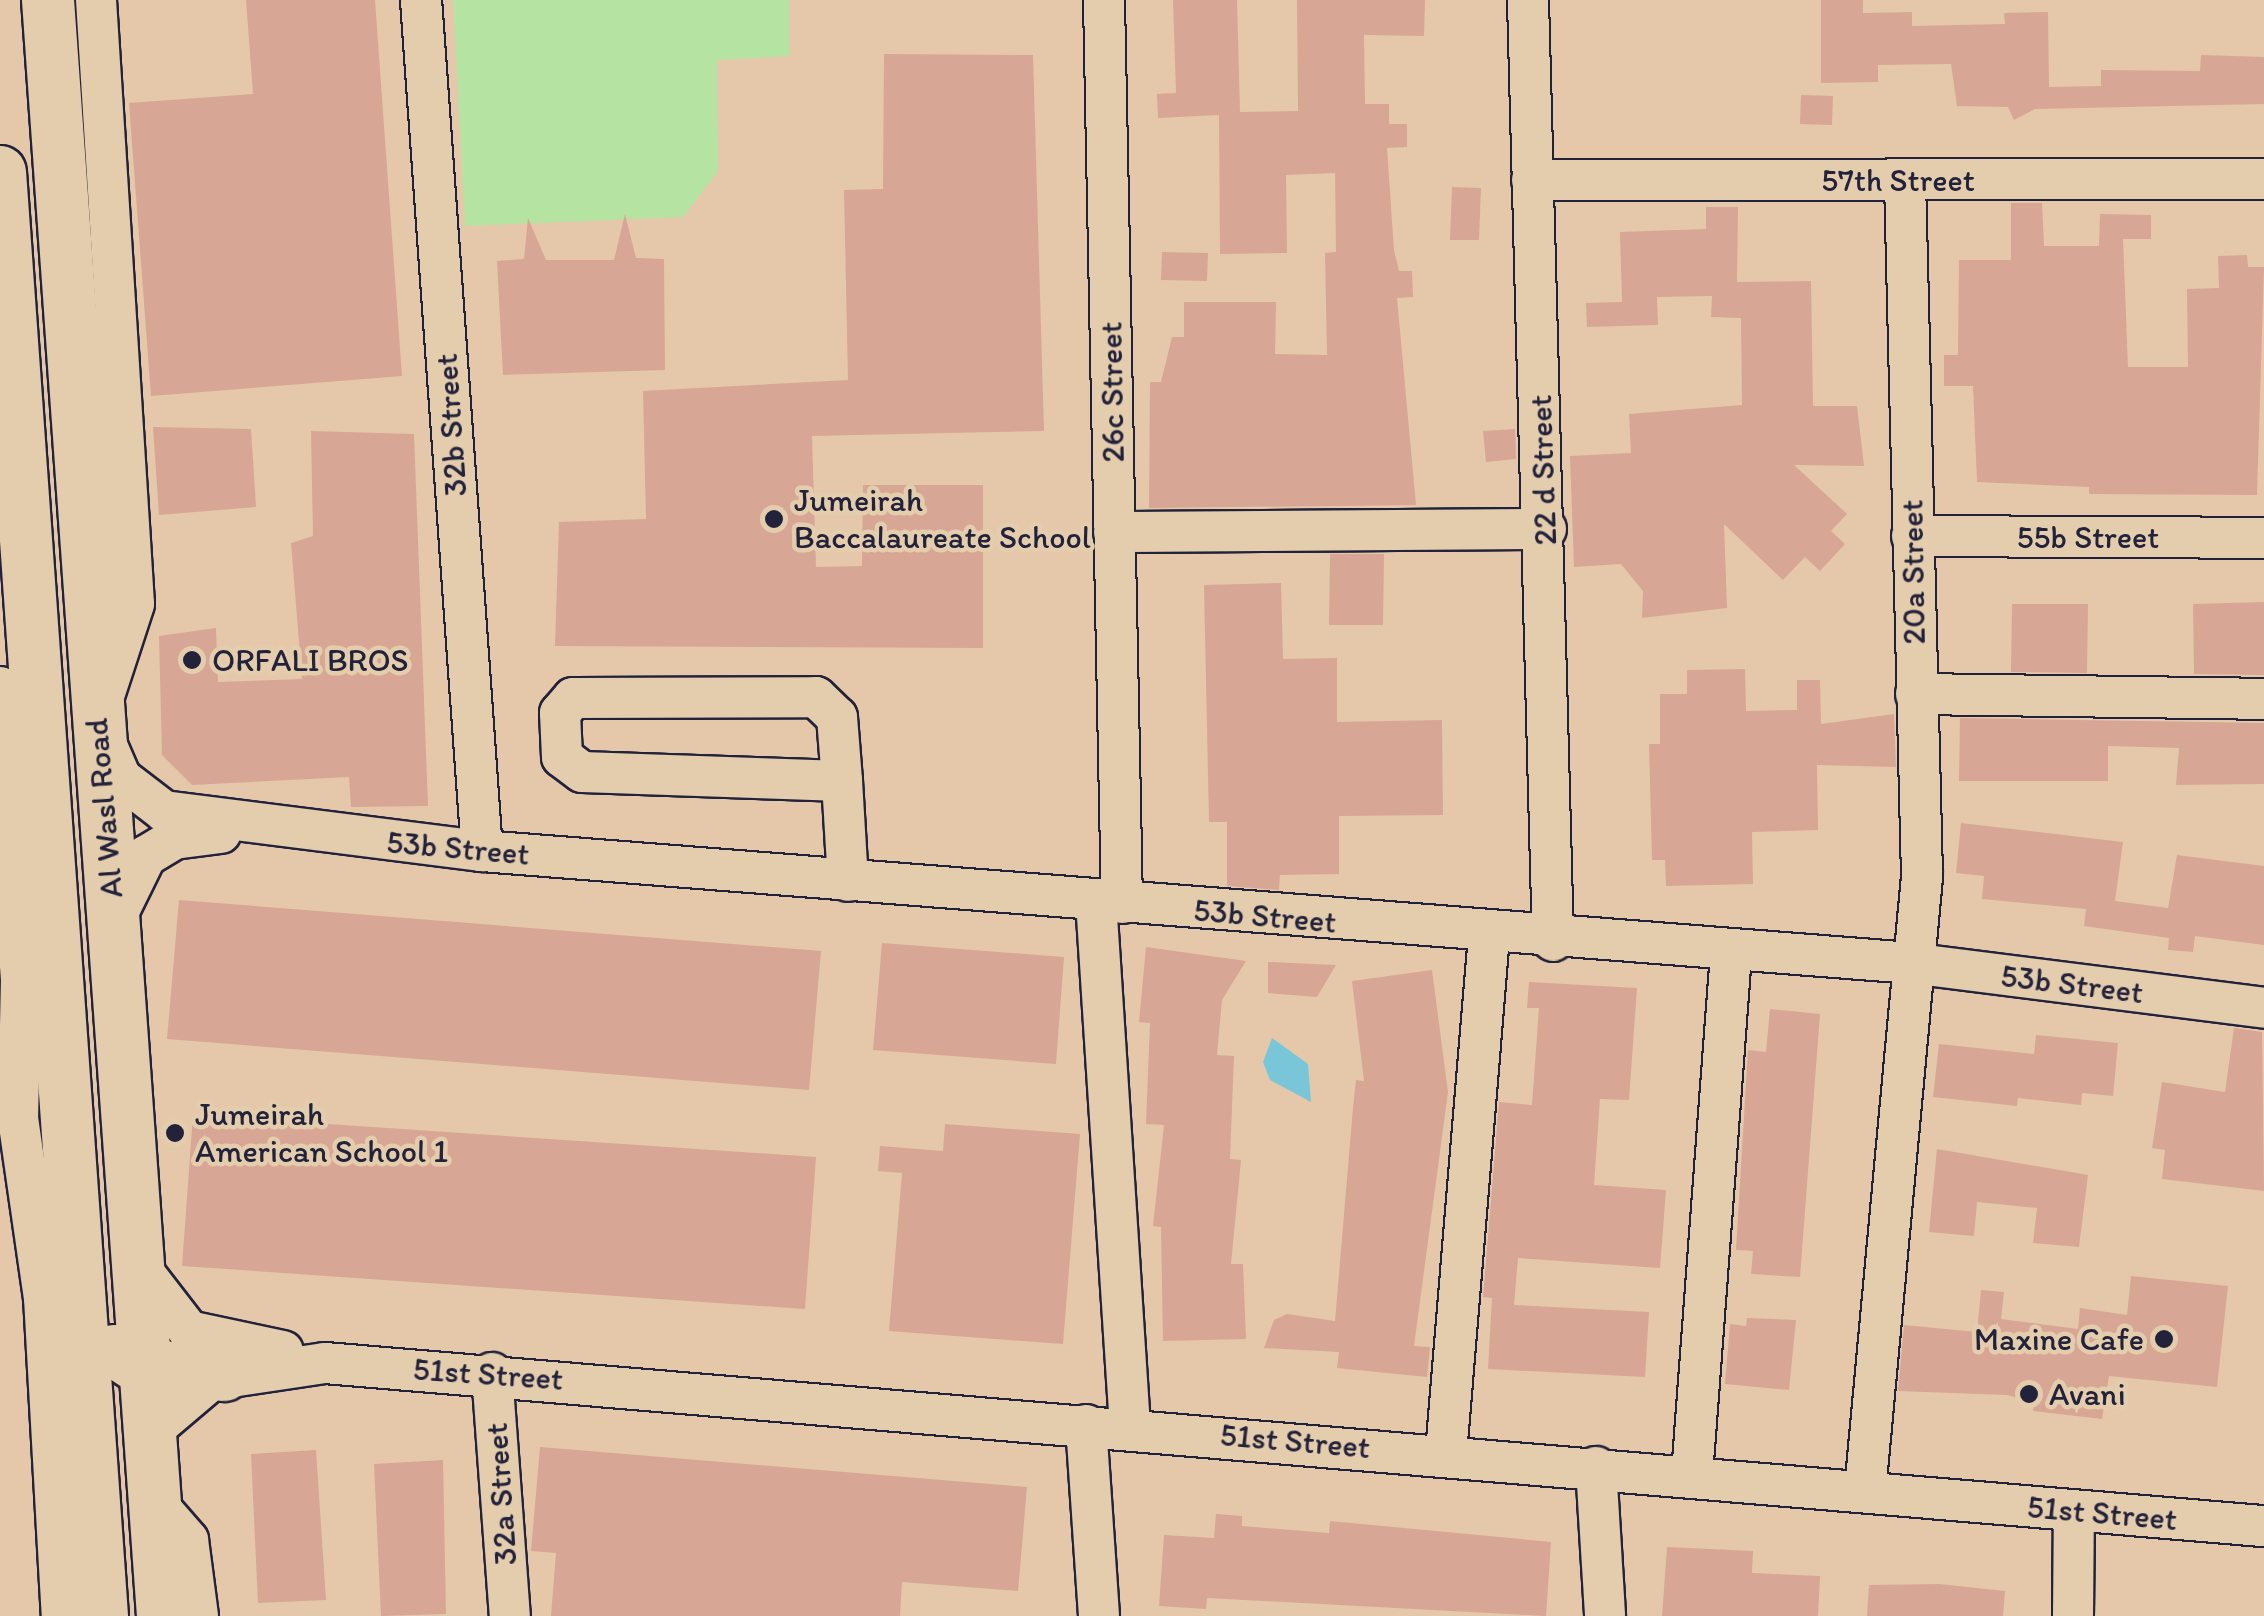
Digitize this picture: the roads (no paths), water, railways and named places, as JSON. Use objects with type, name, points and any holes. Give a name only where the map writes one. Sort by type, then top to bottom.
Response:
[{"type":"main road","name":"Al Wasl Road","points":[[48,0],[96,720],[163,1616]]},
{"type":"main road","name":"Al Wasl Road","points":[[0,172],[102,1616]]},
{"type":"main road","points":[[50,876],[82,993],[108,1340],[122,1358],[224,1375]]},
{"type":"street","points":[[96,0],[134,604],[96,720]]},
{"type":"street","name":"32b Street","points":[[421,0],[482,851]]},
{"type":"street","name":"26c Street","points":[[1104,0],[1114,532],[1109,902],[1130,1427]]},
{"type":"street","name":"22 d Street","points":[[1528,0],[1546,529],[1554,940]]},
{"type":"street","name":"57th Street","points":[[1532,180],[2264,178]]},
{"type":"street","name":"20a Street","points":[[1864,1491],[1910,963],[1922,876],[1905,181]]},
{"type":"street","points":[[1114,532],[1546,529]]},
{"type":"street","name":"55b Street","points":[[1912,536],[2264,538]]},
{"type":"street","points":[[0,687],[21,978],[16,1099],[44,1298],[62,1616]]},
{"type":"street","points":[[1916,694],[2264,699]]},
{"type":"street","points":[[842,780],[582,772],[562,758],[560,714],[580,697],[816,697],[837,716],[842,780],[848,881]]},
{"type":"street","name":"53b Street","points":[[96,720],[140,798],[177,815],[265,828],[482,851],[1489,936],[1910,963],[2264,1008]]},
{"type":"street","name":"53b Street","points":[[114,921],[136,868],[159,846],[265,828]]},
{"type":"street","points":[[1446,1454],[1489,936]]},
{"type":"street","points":[[1692,1475],[1731,954]]},
{"type":"street","name":"51st Street","points":[[138,1264],[190,1331],[325,1363]]},
{"type":"street","name":"51st Street","points":[[150,1432],[181,1398],[224,1375],[325,1363],[492,1372],[2264,1526]]},
{"type":"street","name":"32a Street","points":[[492,1372],[510,1616]]},
{"type":"street","points":[[1086,1425],[1099,1616]]},
{"type":"street","points":[[1596,1468],[1605,1616]]},
{"type":"street","points":[[154,1501],[188,1540],[198,1616]]},
{"type":"street","points":[[2074,1511],[2074,1616]]},
{"type":"water","points":[[1272,1038],[1308,1064],[1311,1102],[1270,1080],[1263,1062]]},
{"type":"place","name":"Jumeirah Baccalaureate School","points":[[774,519]]},
{"type":"place","name":"ORFALI BROS","points":[[192,660]]},
{"type":"place","name":"Jumeirah American School 1","points":[[175,1133]]},
{"type":"place","name":"Maxine Cafe","points":[[2164,1339]]},
{"type":"place","name":"Avani","points":[[2029,1394]]}]
